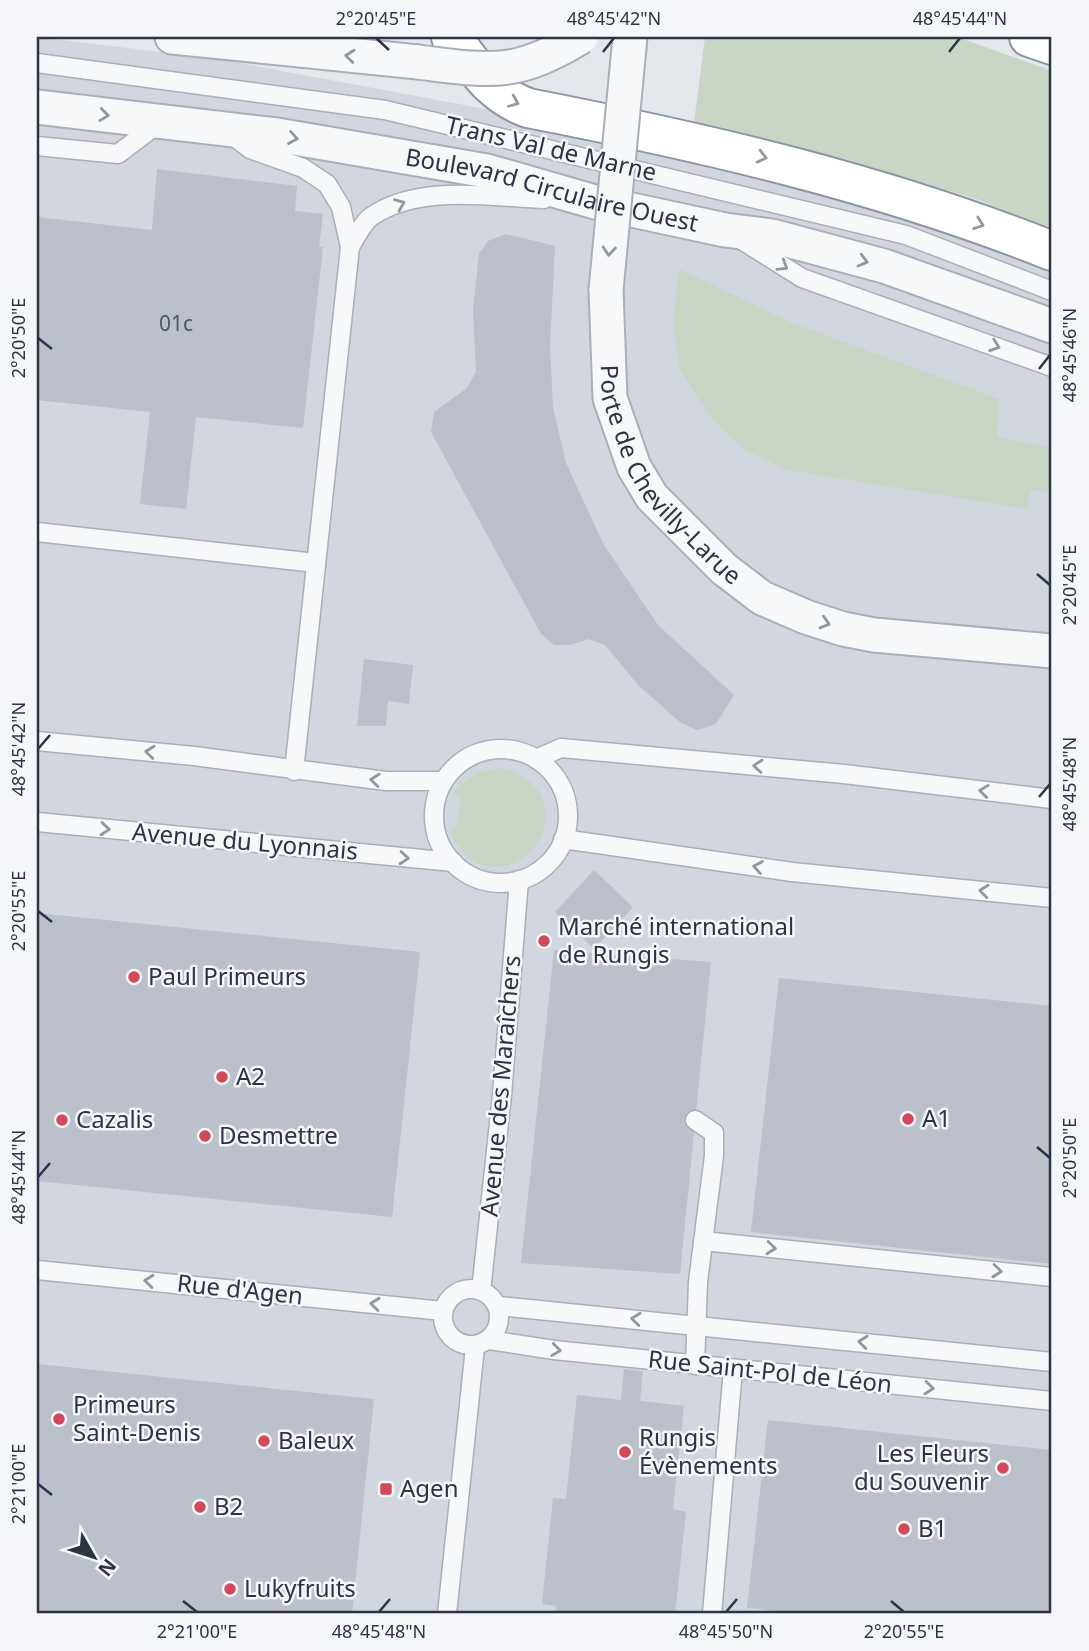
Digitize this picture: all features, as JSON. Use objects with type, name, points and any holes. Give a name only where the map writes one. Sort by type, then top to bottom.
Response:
[{"type":"highway","points":[[451,37],[496,92],[508,101],[528,108],[695,141],[834,176],[938,209],[1052,251]]},
{"type":"highway","points":[[1029,37],[1052,45]]},
{"type":"street","points":[[172,37],[487,71],[507,69],[545,58],[581,37]]},
{"type":"street","name":"Porte de Chevilly-Larue","points":[[630,37],[606,290],[610,398],[634,467],[652,497],[724,569],[762,598],[806,617],[843,629],[874,635],[1052,651]]},
{"type":"street","name":"Boulevard Circulaire Ouest","points":[[37,107],[225,129],[487,171],[595,201],[725,230],[772,236],[884,266],[1052,326]]},
{"type":"lane","name":"Trans Val de Marne","points":[[37,63],[385,110],[666,175],[906,235],[1052,291]]},
{"type":"lane","points":[[37,146],[118,154],[160,122]]},
{"type":"lane","points":[[225,129],[250,149],[303,168],[327,184],[341,207],[350,247],[294,771]]},
{"type":"lane","points":[[350,247],[370,217],[408,199],[460,196],[595,201]]},
{"type":"lane","points":[[725,230],[802,278],[1052,366]]},
{"type":"lane","points":[[37,532],[316,563]]},
{"type":"lane","points":[[37,741],[194,756],[386,781],[443,781]]},
{"type":"lane","points":[[503,748],[536,759],[550,770],[560,785],[566,803],[568,821],[554,856],[540,869],[519,880],[502,883],[468,874],[453,862],[442,848],[435,823],[436,797],[443,781],[461,762],[485,750],[503,748]]},
{"type":"lane","points":[[536,759],[561,748],[844,774],[1052,799]]},
{"type":"lane","name":"Avenue du Lyonnais","points":[[37,822],[453,862]]},
{"type":"lane","points":[[563,839],[792,872],[1052,898]]},
{"type":"lane","name":"Avenue des Maraîchers","points":[[481,1291],[502,1095],[519,880]]},
{"type":"lane","points":[[695,1120],[714,1133],[698,1282],[695,1365]]},
{"type":"lane","points":[[703,1241],[1052,1277]]},
{"type":"lane","name":"Rue d'Agen","points":[[37,1270],[443,1311]]},
{"type":"lane","points":[[447,1614],[482,1343],[498,1326],[499,1306],[492,1295],[481,1291],[456,1293],[447,1300],[443,1311],[446,1329],[462,1345],[482,1343]]},
{"type":"lane","name":"Rue Saint-Pol de Léon","points":[[499,1306],[1052,1362]]},
{"type":"lane","name":"Rue Saint-Pol de Léon","points":[[482,1343],[1052,1401]]},
{"type":"lane","points":[[712,1614],[733,1369]]},
{"type":"shaded area","name":"Marché international de Rungis","points":[[37,37],[218,59],[507,113],[705,160],[937,225],[1052,267],[1052,1614],[37,1614]]},
{"type":"green space","points":[[705,37],[957,37],[1052,71],[1052,230],[979,200],[849,160],[694,123]]},
{"type":"green space","points":[[679,269],[795,324],[999,399],[997,437],[1052,448],[1052,493],[1030,490],[1027,509],[788,470],[745,450],[710,417],[680,370],[673,324]]},
{"type":"green space","points":[[502,768],[532,784],[545,805],[544,827],[534,848],[516,862],[493,867],[470,858],[449,832],[457,827],[461,800],[453,794],[474,775]]},
{"type":"building","points":[[157,169],[297,186],[295,211],[323,214],[319,247],[323,247],[303,428],[196,417],[186,509],[140,504],[150,412],[37,400],[37,217],[152,230]]},
{"type":"building","points":[[506,234],[555,246],[550,345],[553,407],[566,463],[604,545],[658,625],[734,695],[716,724],[697,730],[681,723],[639,686],[605,645],[589,639],[570,645],[554,645],[541,634],[431,432],[434,412],[467,388],[476,372],[473,309],[479,254],[488,241]]},
{"type":"building","points":[[364,659],[413,665],[409,704],[388,701],[386,726],[357,726]]},
{"type":"building","points":[[594,870],[633,907],[594,949],[555,912]]},
{"type":"building","name":"A2","points":[[37,913],[420,952],[392,1217],[37,1181]]},
{"type":"building","points":[[554,950],[711,962],[680,1274],[521,1263]]},
{"type":"building","name":"A1","points":[[779,978],[1052,1006],[1052,1264],[751,1232]]},
{"type":"building","name":"B2","points":[[37,1364],[374,1399],[352,1614],[37,1614]]},
{"type":"building","name":"Rungis Évènements","points":[[624,1369],[643,1371],[640,1401],[684,1406],[673,1509],[686,1512],[675,1614],[555,1614],[556,1606],[542,1604],[553,1498],[566,1499],[577,1395],[621,1400]]},
{"type":"building","name":"B1","points":[[768,1420],[1052,1450],[1052,1614],[810,1614],[747,1608]]},
{"type":"place","name":"Marché international de Rungis","points":[[544,941]]},
{"type":"place","name":"Paul Primeurs","points":[[134,977]]},
{"type":"place","name":"A2","points":[[222,1077]]},
{"type":"place","name":"A1","points":[[908,1119]]},
{"type":"place","name":"Cazalis","points":[[62,1120]]},
{"type":"place","name":"Desmettre","points":[[205,1136]]},
{"type":"place","name":"Primeurs Saint-Denis","points":[[59,1419]]},
{"type":"place","name":"Baleux","points":[[264,1441]]},
{"type":"place","name":"Rungis Évènements","points":[[625,1452]]},
{"type":"place","name":"Les Fleurs du Souvenir","points":[[1003,1468]]},
{"type":"place","name":"Agen","points":[[386,1489]]},
{"type":"place","name":"B2","points":[[200,1507]]},
{"type":"place","name":"B1","points":[[904,1529]]},
{"type":"place","name":"Lukyfruits","points":[[230,1589]]}]
